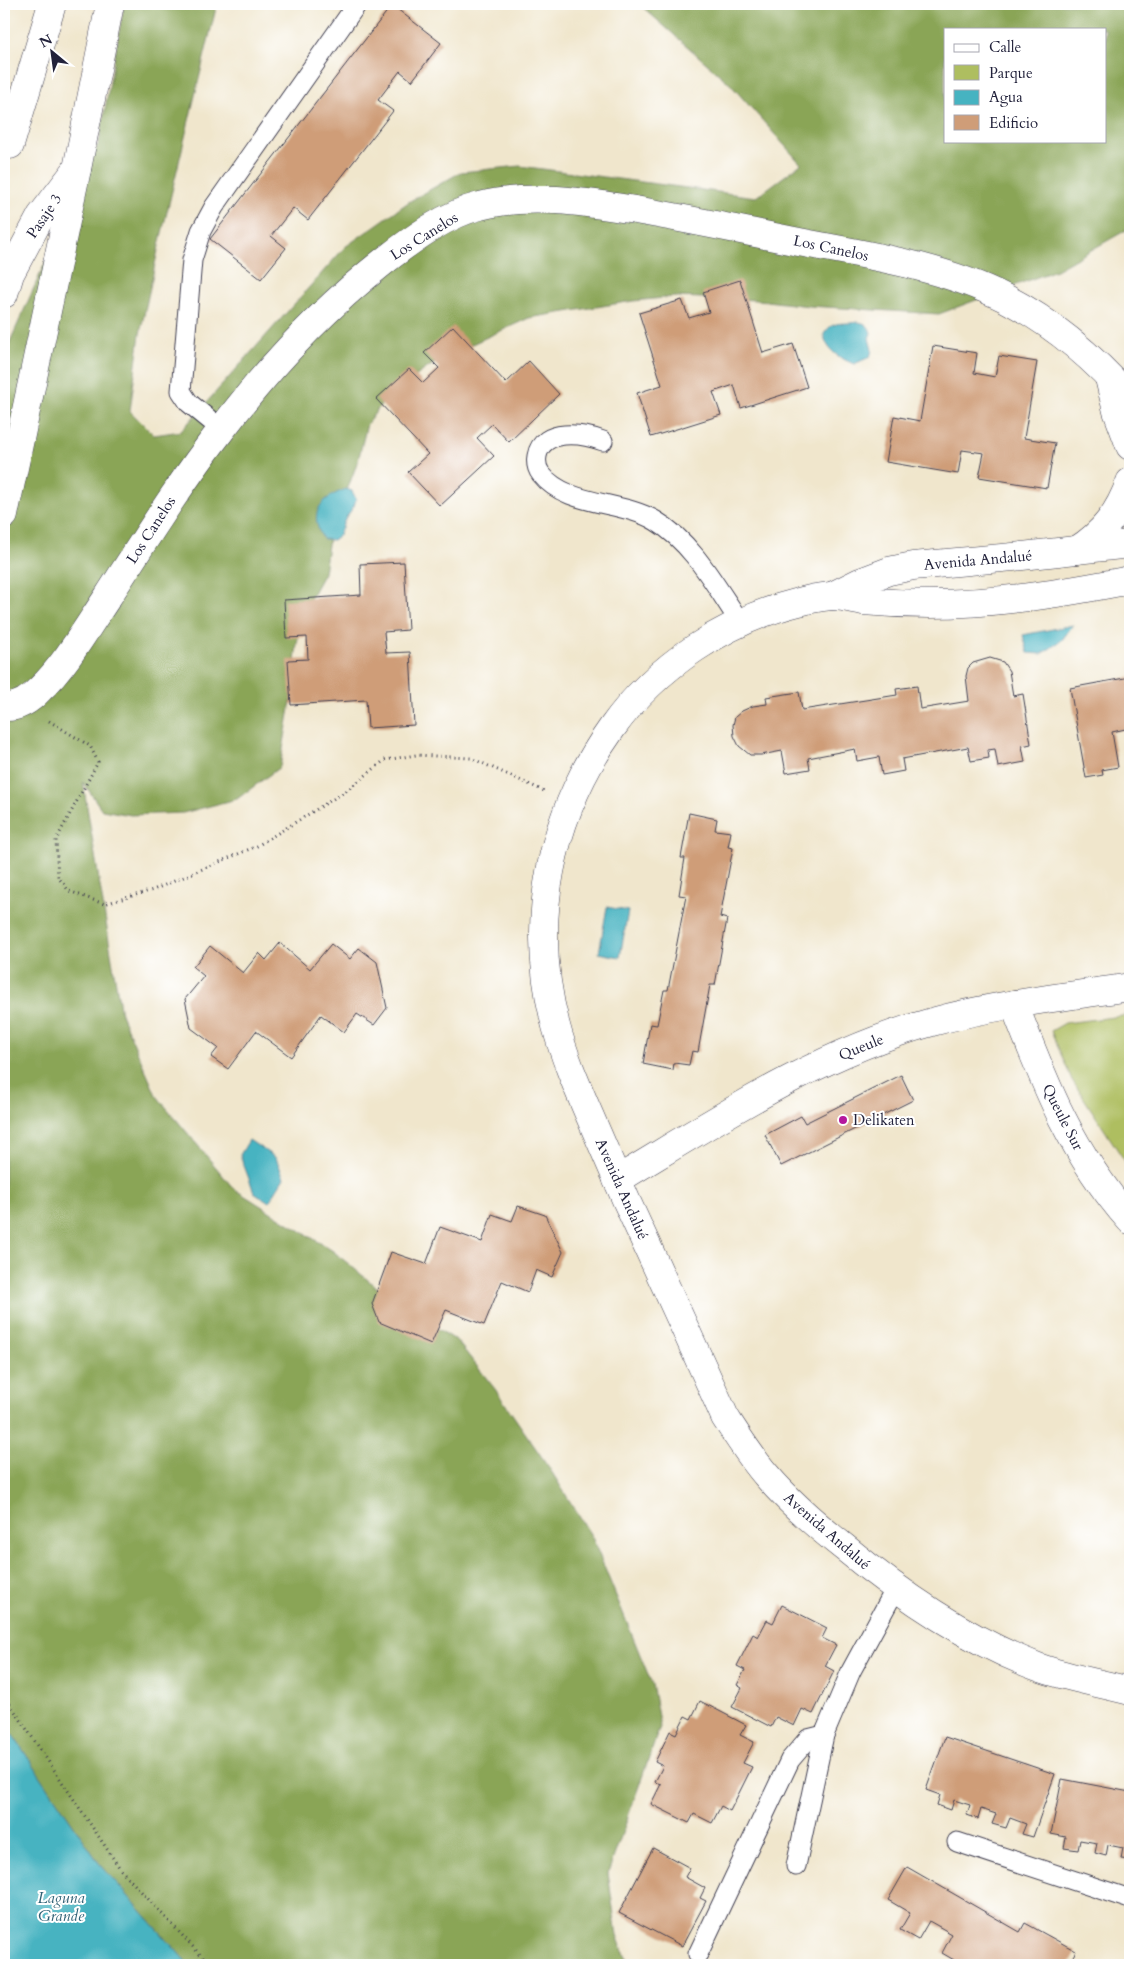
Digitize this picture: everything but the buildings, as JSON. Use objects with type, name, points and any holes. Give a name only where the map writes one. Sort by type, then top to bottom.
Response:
[{"type":"street","points":[[10,145],[52,4]]},
{"type":"street","points":[[4,516],[78,170],[110,4]]},
{"type":"street","name":"Pasaje 3","points":[[4,294],[10,274],[41,216],[78,170]]},
{"type":"street","name":"Los Canelos","points":[[12,706],[43,687],[85,631],[191,470],[270,368],[348,291],[412,239],[461,212],[481,205],[529,200],[604,205],[689,219],[927,268],[976,285],[1032,313],[1084,352],[1130,399]]},
{"type":"street","points":[[1109,376],[1117,412],[1130,446]]},
{"type":"street","points":[[1076,550],[1091,541],[1103,530],[1114,516],[1130,482]]},
{"type":"street","name":"Avenida Andalué","points":[[832,596],[860,582],[889,571],[913,566],[1130,544]]},
{"type":"street","name":"Avenida Andalué","points":[[1130,580],[1086,589],[962,603],[896,603],[832,596],[800,601],[770,610],[740,622],[704,642],[671,666],[641,694],[619,718],[583,773],[569,803],[557,839],[549,876],[545,916],[545,955],[549,995],[564,1054],[618,1180],[725,1417],[766,1476],[790,1501],[832,1539],[916,1603],[977,1638],[1039,1667],[1130,1692]]},
{"type":"street","name":"Queule","points":[[618,1180],[752,1100],[840,1055],[884,1037],[931,1022],[972,1012],[1130,987]]},
{"type":"street","name":"Queule Sur","points":[[1014,1004],[1044,1083],[1076,1147],[1113,1200],[1130,1220]]},
{"type":"lane","points":[[221,429],[189,403],[181,391],[192,260],[201,231],[214,207],[357,4]]},
{"type":"lane","points":[[603,441],[571,434],[550,440],[543,444],[538,451],[536,459],[538,467],[542,474],[557,487],[573,495],[589,501],[637,512],[656,520],[672,532],[686,545],[740,622]]},
{"type":"lane","points":[[796,1866],[824,1734],[851,1671],[896,1588]]},
{"type":"lane","points":[[698,1954],[790,1760],[808,1739],[824,1734]]},
{"type":"lane","points":[[957,1842],[1130,1898]]},
{"type":"path","points":[[12,706],[90,746],[98,762],[56,840],[58,878],[69,891],[104,904],[152,890],[257,846],[346,791],[385,760],[416,755],[472,758],[569,803]]},
{"type":"path","points":[[4,1695],[121,1870],[210,1965]]},
{"type":"green space","points":[[124,4],[217,4],[160,241],[140,334],[130,411],[154,435],[181,431],[345,247],[410,201],[461,172],[520,166],[756,197],[801,164],[730,84],[639,4],[1130,4],[1130,228],[1056,270],[939,314],[809,306],[758,300],[674,297],[633,301],[529,318],[459,350],[430,366],[386,398],[367,424],[358,461],[329,538],[324,573],[303,611],[280,767],[237,799],[183,813],[131,815],[102,810],[83,782],[121,1014],[156,1095],[234,1189],[333,1251],[391,1299],[457,1341],[495,1389],[548,1466],[592,1537],[652,1684],[660,1727],[608,1873],[617,1936],[629,1965],[189,1965],[99,1863],[4,1722],[4,355],[99,142]]},
{"type":"green space","points":[[1130,1015],[1130,1169],[1072,1080],[1051,1031],[1065,1023]]},
{"type":"water","points":[[858,322],[867,325],[869,328],[872,350],[870,357],[854,364],[834,353],[825,340],[824,334],[827,329],[835,324]]},
{"type":"water","points":[[346,489],[352,491],[356,499],[354,506],[345,519],[339,535],[333,540],[323,539],[317,521],[319,508],[329,497]]},
{"type":"water","points":[[1073,625],[1062,640],[1042,654],[1028,653],[1023,635]]},
{"type":"water","points":[[607,907],[628,911],[620,957],[599,953]]},
{"type":"water","points":[[249,1140],[276,1158],[284,1178],[269,1202],[254,1192],[240,1155]]},
{"type":"water","name":"Laguna Grande","points":[[4,1722],[99,1863],[189,1965],[4,1965]]},
{"type":"place","name":"Delikaten","points":[[843,1120]]}]
